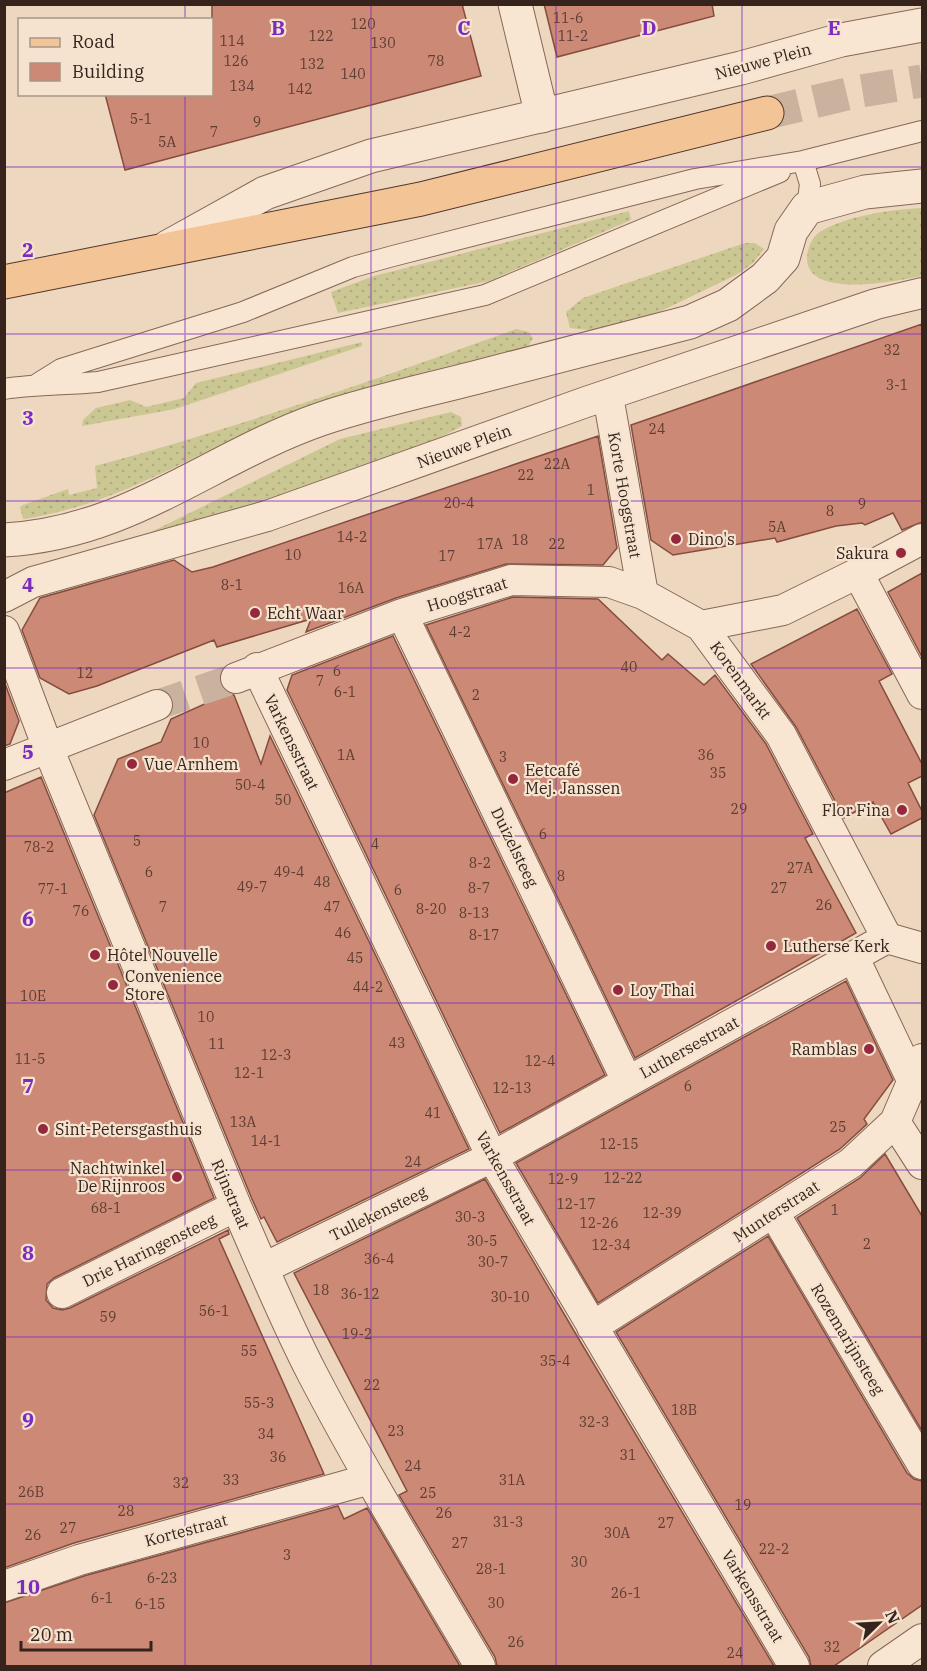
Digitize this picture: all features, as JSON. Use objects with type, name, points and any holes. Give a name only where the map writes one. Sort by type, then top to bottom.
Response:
[{"type":"main road","name":"Nieuwe Plein","points":[[4,282],[421,199],[767,113]]},
{"type":"street","points":[[515,4],[542,116]]},
{"type":"street","name":"Nieuwe Plein","points":[[163,249],[275,189],[370,156],[741,68],[841,40],[922,25]]},
{"type":"street","points":[[4,540],[62,532],[135,509],[260,446],[319,420],[374,403],[690,322],[728,305],[765,278],[783,258],[791,231],[807,208],[865,192],[922,186]]},
{"type":"street","name":"Nieuwe Plein","points":[[4,597],[33,582],[267,516],[876,304],[922,293]]},
{"type":"street","name":"Korte Hoogstraat","points":[[608,396],[643,594]]},
{"type":"street","name":"Korenmarkt","points":[[887,938],[781,735],[701,626],[783,610],[922,539]]},
{"type":"street","points":[[858,573],[922,694]]},
{"type":"street","name":"Hoogstraat","points":[[246,673],[402,614],[511,580],[609,582],[643,594],[701,626]]},
{"type":"street","name":"Duizelsteeg","points":[[402,614],[627,1081]]},
{"type":"street","name":"Rijnstraat","points":[[4,631],[48,748],[236,1206],[264,1268],[311,1370],[370,1479],[480,1666]]},
{"type":"street","name":"Varkensstraat","points":[[246,673],[492,1157],[795,1666]]},
{"type":"street","points":[[4,765],[157,705]]},
{"type":"street","points":[[887,938],[922,948]]},
{"type":"street","name":"Luthersestraat","points":[[492,1157],[887,938]]},
{"type":"street","points":[[853,956],[919,1067]]},
{"type":"street","name":"Munterstraat","points":[[592,1327],[851,1163],[895,1122],[919,1067]]},
{"type":"street","points":[[895,1122],[922,1164]]},
{"type":"street","name":"Tullekensteeg","points":[[264,1268],[492,1157]]},
{"type":"street","name":"Drie Haringensteeg","points":[[62,1293],[236,1206]]},
{"type":"street","name":"Rozemarijnsteeg","points":[[774,1213],[922,1464]]},
{"type":"street","name":"Kortestraat","points":[[4,1586],[79,1560],[370,1479]]},
{"type":"street","points":[[883,1666],[922,1639]]},
{"type":"lane","points":[[37,384],[69,366],[243,312],[354,267],[695,179],[804,161],[922,131]]},
{"type":"lane","points":[[804,161],[810,184],[807,208]]},
{"type":"lane","points":[[4,390],[37,384],[59,386],[98,382],[485,295],[714,202],[804,161]]},
{"type":"shaded area","points":[[922,208],[922,276],[875,283],[838,284],[823,280],[812,272],[807,260],[810,244],[817,234],[830,226],[884,212]]},
{"type":"shaded area","points":[[629,211],[631,220],[489,281],[338,313],[331,292],[374,276]]},
{"type":"shaded area","points":[[745,243],[755,243],[764,249],[753,263],[736,275],[636,323],[604,332],[570,328],[566,312],[583,298]]},
{"type":"shaded area","points":[[516,329],[529,332],[533,338],[529,345],[498,355],[391,381],[301,410],[265,424],[165,472],[97,501],[23,519],[20,507],[23,505],[68,489],[69,495],[97,488],[95,466],[201,436],[307,402]]},
{"type":"shaded area","points":[[362,342],[362,346],[175,409],[82,426],[83,420],[96,408],[130,400],[146,407],[184,398],[196,383]]},
{"type":"shaded area","points":[[451,412],[461,417],[462,426],[389,460],[309,488],[149,533],[340,439]]},
{"type":"building","points":[[212,4],[462,4],[481,76],[125,170],[106,96],[213,96]]},
{"type":"building","points":[[544,4],[712,4],[714,16],[557,57]]},
{"type":"building","points":[[922,324],[922,522],[902,530],[893,513],[865,525],[862,523],[836,526],[777,542],[775,538],[673,555],[651,540],[631,425]]},
{"type":"building","points":[[598,436],[617,548],[603,565],[506,564],[396,598],[306,632],[311,619],[217,647],[214,640],[97,686],[69,694],[40,678],[22,630],[40,598],[174,560],[192,572],[213,567]]},
{"type":"building","points":[[922,573],[922,657],[888,592]]},
{"type":"building","points":[[513,597],[598,599],[662,660],[668,654],[704,685],[715,675],[766,744],[813,834],[805,838],[856,933],[635,1058],[426,625]]},
{"type":"building","points":[[857,609],[892,674],[879,681],[922,764],[922,776],[908,783],[922,811],[922,818],[891,834],[873,802],[844,818],[796,727],[751,664]]},
{"type":"building","points":[[393,636],[605,1075],[500,1133],[287,690],[292,675]]},
{"type":"building","points":[[4,681],[19,721],[10,744],[4,746]]},
{"type":"building","points":[[229,693],[234,695],[261,764],[270,736],[469,1149],[277,1242],[264,1217],[261,1219],[252,1199],[94,815],[118,759],[161,742],[171,719]]},
{"type":"building","points":[[41,777],[214,1198],[54,1278],[47,1284],[46,1300],[53,1308],[62,1310],[70,1308],[228,1230],[229,1234],[219,1239],[324,1474],[74,1543],[4,1568],[4,793]]},
{"type":"building","points":[[846,981],[893,1080],[864,1119],[867,1124],[840,1149],[598,1303],[516,1163]]},
{"type":"building","points":[[885,1154],[922,1216],[922,1431],[797,1218],[860,1178]]},
{"type":"building","points":[[485,1179],[774,1666],[497,1666],[495,1657],[399,1495],[407,1491],[294,1273]]},
{"type":"building","points":[[768,1236],[907,1473],[914,1479],[922,1481],[922,1605],[834,1666],[811,1666],[809,1657],[616,1332]]},
{"type":"building","points":[[338,1506],[344,1519],[367,1508],[460,1666],[4,1666],[4,1603],[84,1576]]},
{"type":"tunnel","points":[[767,113],[855,92],[922,81]]},
{"type":"tunnel","points":[[157,705],[236,678]]},
{"type":"place","name":"Dino's","points":[[676,539]]},
{"type":"place","name":"Sakura","points":[[901,553]]},
{"type":"place","name":"Echt Waar","points":[[255,613]]},
{"type":"place","name":"Vue Arnhem","points":[[132,764]]},
{"type":"place","name":"Eetcafé Mej. Janssen","points":[[513,779]]},
{"type":"place","name":"Flor Fina","points":[[902,810]]},
{"type":"place","name":"Lutherse Kerk","points":[[771,946]]},
{"type":"place","name":"Hôtel Nouvelle","points":[[95,955]]},
{"type":"place","name":"Convenience Store","points":[[113,985]]},
{"type":"place","name":"Loy Thai","points":[[618,990]]},
{"type":"place","name":"Ramblas","points":[[869,1049]]},
{"type":"place","name":"Sint-Petersgasthuis","points":[[43,1129]]},
{"type":"place","name":"Nachtwinkel De Rijnroos","points":[[177,1177]]}]
